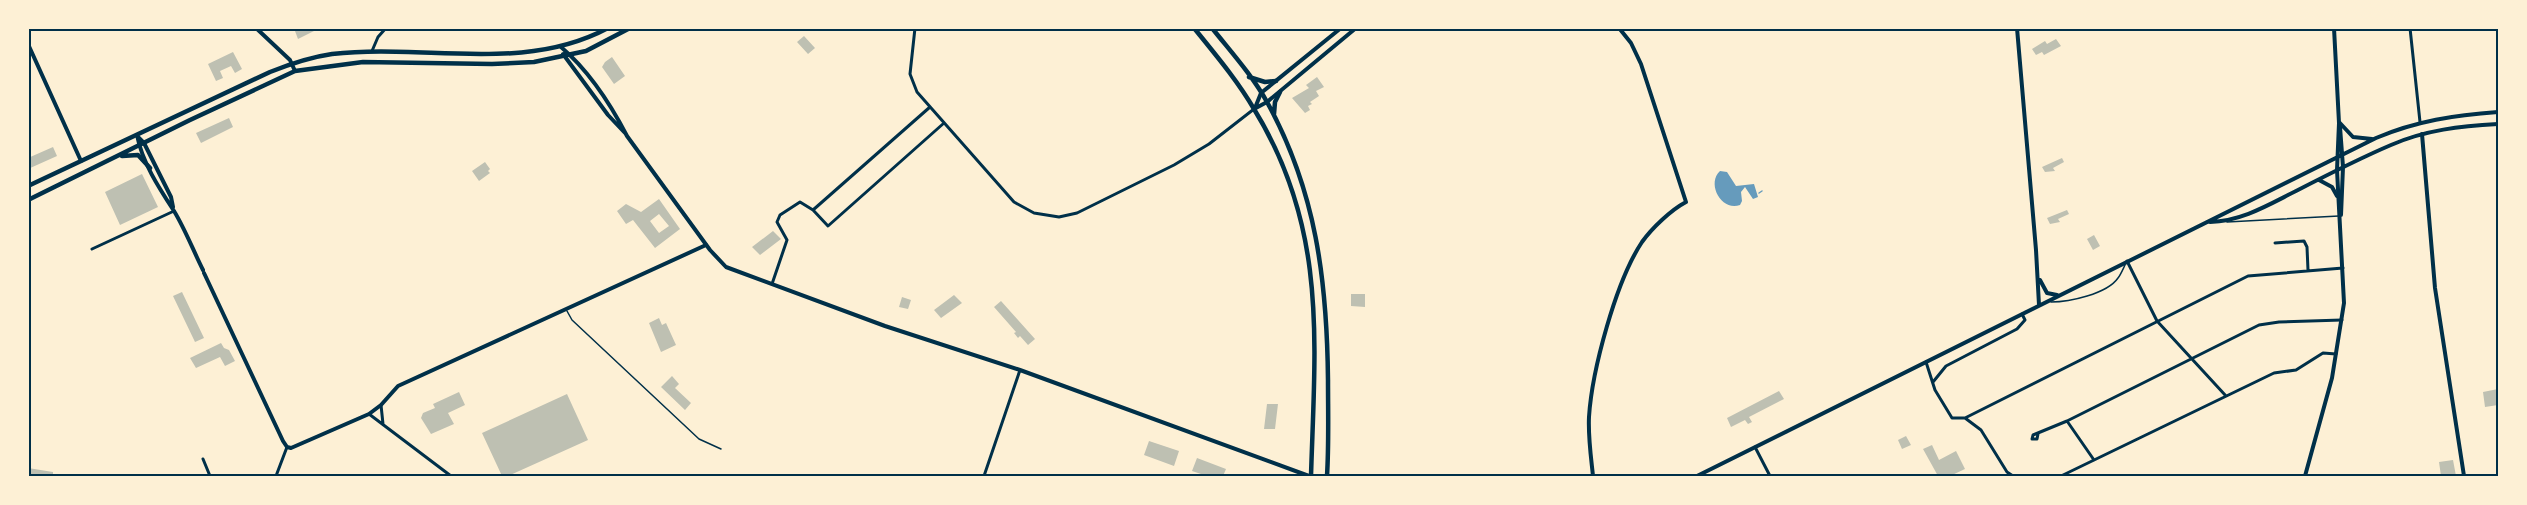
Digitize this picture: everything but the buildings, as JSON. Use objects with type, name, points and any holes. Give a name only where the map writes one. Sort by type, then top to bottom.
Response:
[{"type":"main road","points":[[256,28],[292,64],[295,71]]},
{"type":"main road","points":[[28,186],[292,64],[330,54],[372,52],[501,55],[561,47],[608,28]]},
{"type":"main road","points":[[28,200],[295,71],[347,63],[373,62],[516,64],[571,55],[605,43],[630,28]]},
{"type":"main road","points":[[561,47],[564,57],[625,134],[706,245],[726,267],[1020,370],[1310,477],[1315,392],[1312,276],[1304,231],[1289,178],[1254,109],[1194,28]]},
{"type":"main road","points":[[1212,28],[1267,102],[1293,157],[1307,196],[1318,239],[1323,274],[1327,332],[1327,477]]},
{"type":"main road","points":[[1254,109],[1261,93],[1341,28]]},
{"type":"main road","points":[[1254,109],[1280,92],[1354,28]]},
{"type":"main road","points":[[1593,477],[1589,414],[1607,325],[1628,269],[1642,242],[1654,228],[1686,202],[1641,64],[1619,28]]},
{"type":"main road","points":[[2017,28],[2039,305]]},
{"type":"main road","points":[[2305,477],[2337,354],[2345,297],[2337,196],[2337,170],[2340,157],[2334,28]]},
{"type":"main road","points":[[28,44],[81,161]]},
{"type":"main road","points":[[561,47],[571,55],[616,116],[625,134]]},
{"type":"main road","points":[[372,52],[373,62]]},
{"type":"main road","points":[[1250,77],[1265,82],[1276,81]]},
{"type":"main road","points":[[1274,116],[1275,102],[1280,92]]},
{"type":"main road","points":[[1697,477],[2376,138],[2420,122],[2455,115],[2499,112]]},
{"type":"main road","points":[[2339,122],[2353,137],[2376,138]]},
{"type":"main road","points":[[2206,222],[2223,222],[2246,216],[2343,167],[2422,134],[2457,127],[2499,124]]},
{"type":"main road","points":[[2422,134],[2435,288],[2464,477]]},
{"type":"main road","points":[[137,135],[150,168],[204,271],[287,447],[297,447],[369,414],[381,405],[398,386],[706,245]]},
{"type":"main road","points":[[141,144],[171,197],[174,211]]},
{"type":"main road","points":[[116,158],[138,155],[150,168]]},
{"type":"main road","points":[[2340,157],[2343,167],[2343,201],[2340,216]]},
{"type":"main road","points":[[75,164],[80,170],[79,177]]},
{"type":"main road","points":[[2318,180],[2332,187],[2337,196]]},
{"type":"main road","points":[[2038,277],[2047,293],[2056,296],[2062,294]]},
{"type":"street","points":[[372,52],[378,37],[386,28]]},
{"type":"street","points":[[915,28],[910,74],[917,92],[1014,202],[1034,213],[1059,217],[1077,213],[1174,165],[1209,144],[1254,109]]},
{"type":"street","points":[[2410,28],[2420,122]]},
{"type":"street","points":[[813,210],[930,107]]},
{"type":"street","points":[[772,285],[787,240],[777,222],[778,218],[800,202],[813,210],[828,226],[944,123]]},
{"type":"street","points":[[92,249],[174,211]]},
{"type":"street","points":[[2276,243],[2304,241],[2307,247],[2308,270]]},
{"type":"street","points":[[2127,261],[2157,321],[2227,396]]},
{"type":"street","points":[[1926,362],[1933,382],[1952,418],[1965,418],[2248,276],[2343,268]]},
{"type":"street","points":[[1933,382],[1946,366],[2018,329],[2025,320],[2022,314]]},
{"type":"street","points":[[2038,435],[2259,325],[2342,320]]},
{"type":"street","points":[[2061,477],[2274,373],[2296,370],[2322,352],[2337,354]]},
{"type":"street","points":[[984,477],[1020,370]]},
{"type":"street","points":[[381,405],[383,424]]},
{"type":"street","points":[[369,414],[451,477]]},
{"type":"street","points":[[1965,418],[1981,430],[2007,472],[2013,477]]},
{"type":"street","points":[[2067,421],[2094,460]]},
{"type":"street","points":[[276,477],[287,447]]},
{"type":"street","points":[[1755,447],[1770,477]]},
{"type":"street","points":[[203,459],[210,477]]},
{"type":"lane","points":[[2223,222],[2340,216]]},
{"type":"lane","points":[[2047,302],[2079,300],[2102,289],[2118,279],[2127,261]]},
{"type":"lane","points":[[566,309],[572,320],[699,439],[722,449]]},
{"type":"water","points":[[1720,171],[1727,172],[1736,186],[1754,184],[1758,197],[1753,199],[1745,187],[1741,192],[1740,205],[1733,206],[1722,201],[1715,189],[1716,176]]}]
